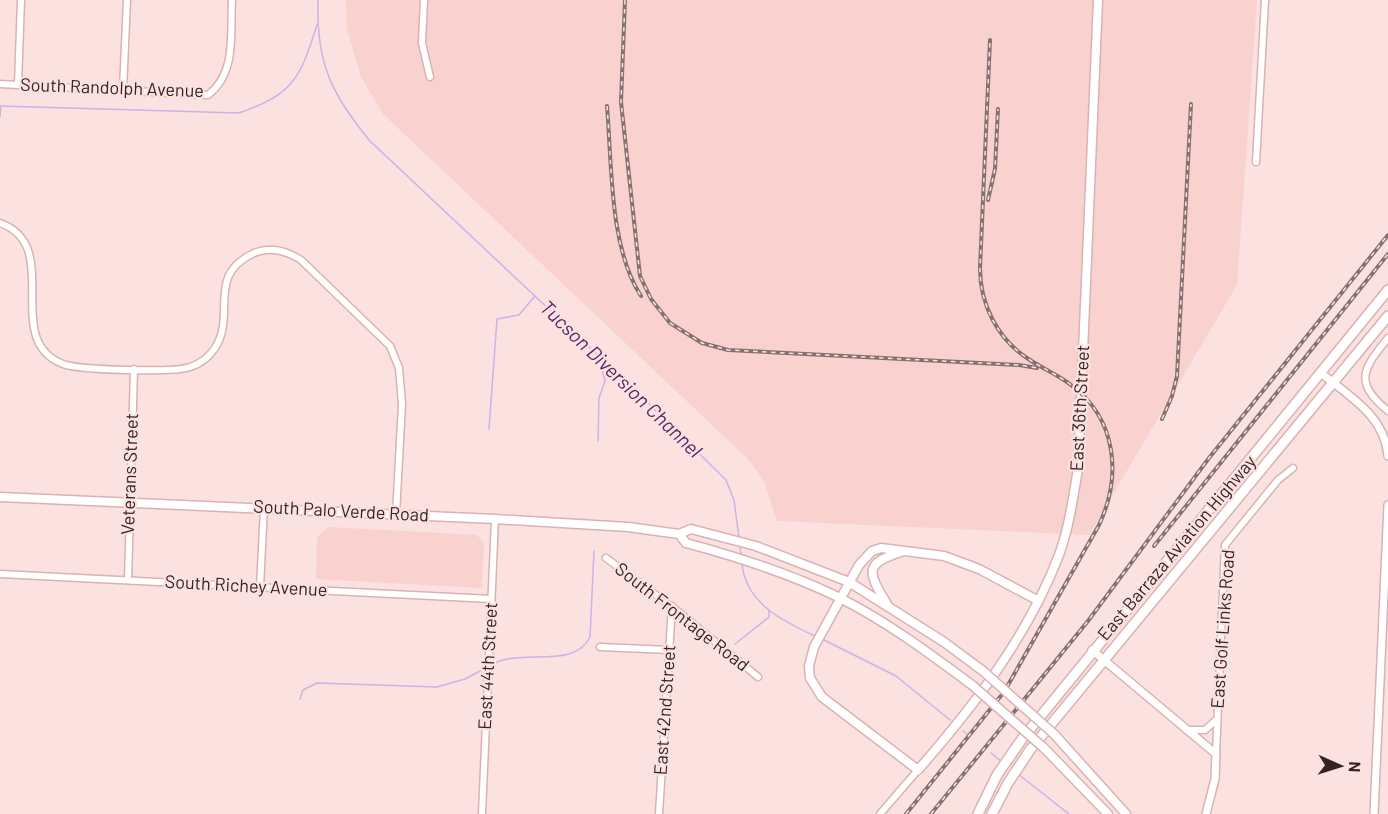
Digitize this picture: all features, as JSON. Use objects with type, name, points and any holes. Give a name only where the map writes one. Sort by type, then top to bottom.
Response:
[{"type":"main road","name":"East 36th Street","points":[[918,770],[961,719],[1002,664],[1059,555],[1067,529],[1078,470],[1098,0]]},
{"type":"main road","name":"East Barraza Aviation Highway","points":[[979,814],[990,787],[1012,752],[1388,290]]},
{"type":"main road","name":"East Barraza Aviation Highway","points":[[992,814],[1023,760],[1388,316]]},
{"type":"main road","name":"South Palo Verde Road","points":[[1,496],[495,519],[628,527],[679,534],[691,529],[723,536],[756,546],[849,582],[983,671],[1054,734],[1126,814]]},
{"type":"main road","name":"South Palo Verde Road","points":[[679,534],[686,543],[763,566],[840,598],[924,649],[972,685],[1044,748],[1108,814]]},
{"type":"main road","points":[[918,770],[822,697],[810,678],[809,666],[814,646],[859,565],[872,551],[891,547],[944,556],[970,564],[1036,600]]},
{"type":"main road","points":[[888,606],[872,580],[872,570],[878,560],[907,550]]},
{"type":"street","points":[[18,85],[21,0]]},
{"type":"street","points":[[123,90],[127,0]]},
{"type":"street","name":"South Randolph Avenue","points":[[0,84],[208,95],[222,84],[229,66],[232,0]]},
{"type":"street","points":[[424,0],[422,43],[430,77]]},
{"type":"street","points":[[1256,162],[1265,0]]},
{"type":"street","points":[[0,223],[20,236],[28,253],[31,269],[29,326],[42,350],[53,359],[68,366],[134,369],[189,368],[203,361],[216,347],[222,326],[225,285],[233,266],[258,251],[287,251],[301,260],[390,346],[402,386],[396,514]]},
{"type":"street","points":[[1388,338],[1368,364],[1365,379],[1368,392],[1388,411]]},
{"type":"street","name":"Veterans Street","points":[[128,580],[128,501],[134,369]]},
{"type":"street","points":[[1321,373],[1366,410],[1378,423],[1388,448],[1388,456]]},
{"type":"street","name":"East Golf Links Road","points":[[1206,814],[1215,779],[1225,545],[1278,480],[1293,468]]},
{"type":"street","points":[[1374,814],[1388,505]]},
{"type":"street","points":[[260,587],[264,507]]},
{"type":"street","name":"East 44th Street","points":[[482,814],[495,519]]},
{"type":"street","name":"South Frontage Road","points":[[606,558],[672,606],[758,677]]},
{"type":"street","name":"South Richey Avenue","points":[[0,574],[491,599]]},
{"type":"street","name":"East 42nd Street","points":[[659,814],[672,606]]},
{"type":"street","points":[[600,647],[669,650]]},
{"type":"street","points":[[1092,651],[1216,754]]},
{"type":"street","points":[[1186,730],[1205,730],[1213,726],[1217,716]]},
{"type":"street","points":[[880,814],[918,770]]},
{"type":"shaded area","points":[[346,0],[1257,0],[1237,285],[1089,535],[777,521],[764,481],[750,461],[383,114],[361,77],[347,29]]},
{"type":"shaded area","points":[[329,527],[477,535],[484,543],[482,588],[316,579],[317,537]]},
{"type":"waterway","name":"Tucson Diversion Channel","points":[[318,0],[318,22],[323,59],[336,92],[356,124],[370,141],[638,393],[726,480],[734,500],[739,538]]},
{"type":"waterway","points":[[0,106],[239,113],[272,99],[292,82],[305,58],[317,25]]},
{"type":"waterway","points":[[0,117],[1,106]]},
{"type":"waterway","points":[[489,429],[497,319],[519,315],[535,296]]},
{"type":"waterway","points":[[598,441],[599,398],[605,381],[599,357]]},
{"type":"waterway","name":"Tucson Diversion Channel","points":[[740,546],[741,556]]},
{"type":"waterway","points":[[493,664],[518,658],[560,656],[582,647],[590,637],[594,551]]},
{"type":"waterway","name":"Tucson Diversion Channel","points":[[742,564],[750,590],[758,600],[778,617],[815,636]]},
{"type":"waterway","points":[[735,644],[769,617],[769,611]]},
{"type":"waterway","name":"Tucson Diversion Channel","points":[[822,639],[896,676],[950,720]]},
{"type":"waterway","points":[[300,699],[303,690],[317,683],[437,687],[465,679],[482,670]]},
{"type":"waterway","points":[[963,731],[967,734]]},
{"type":"waterway","name":"Tucson Diversion Channel","points":[[991,753],[1002,762]]},
{"type":"waterway","name":"Tucson Diversion Channel","points":[[1018,774],[1069,814]]},
{"type":"railway","points":[[625,0],[621,102],[640,276],[651,299],[670,323],[702,343],[728,350],[1019,365],[1037,368]]},
{"type":"railway","points":[[906,814],[1004,692],[1099,525],[1111,487],[1111,449],[1098,414],[1071,385],[1027,358],[1007,341],[992,319],[983,294],[980,268],[990,40]]},
{"type":"railway","points":[[1162,419],[1172,396],[1177,376],[1191,104]]},
{"type":"railway","points":[[607,106],[617,230],[623,254],[641,296]]},
{"type":"railway","points":[[988,200],[995,169],[998,109]]},
{"type":"railway","points":[[931,814],[1088,621],[1209,458],[1388,235]]},
{"type":"railway","points":[[1154,546],[1388,254]]}]
